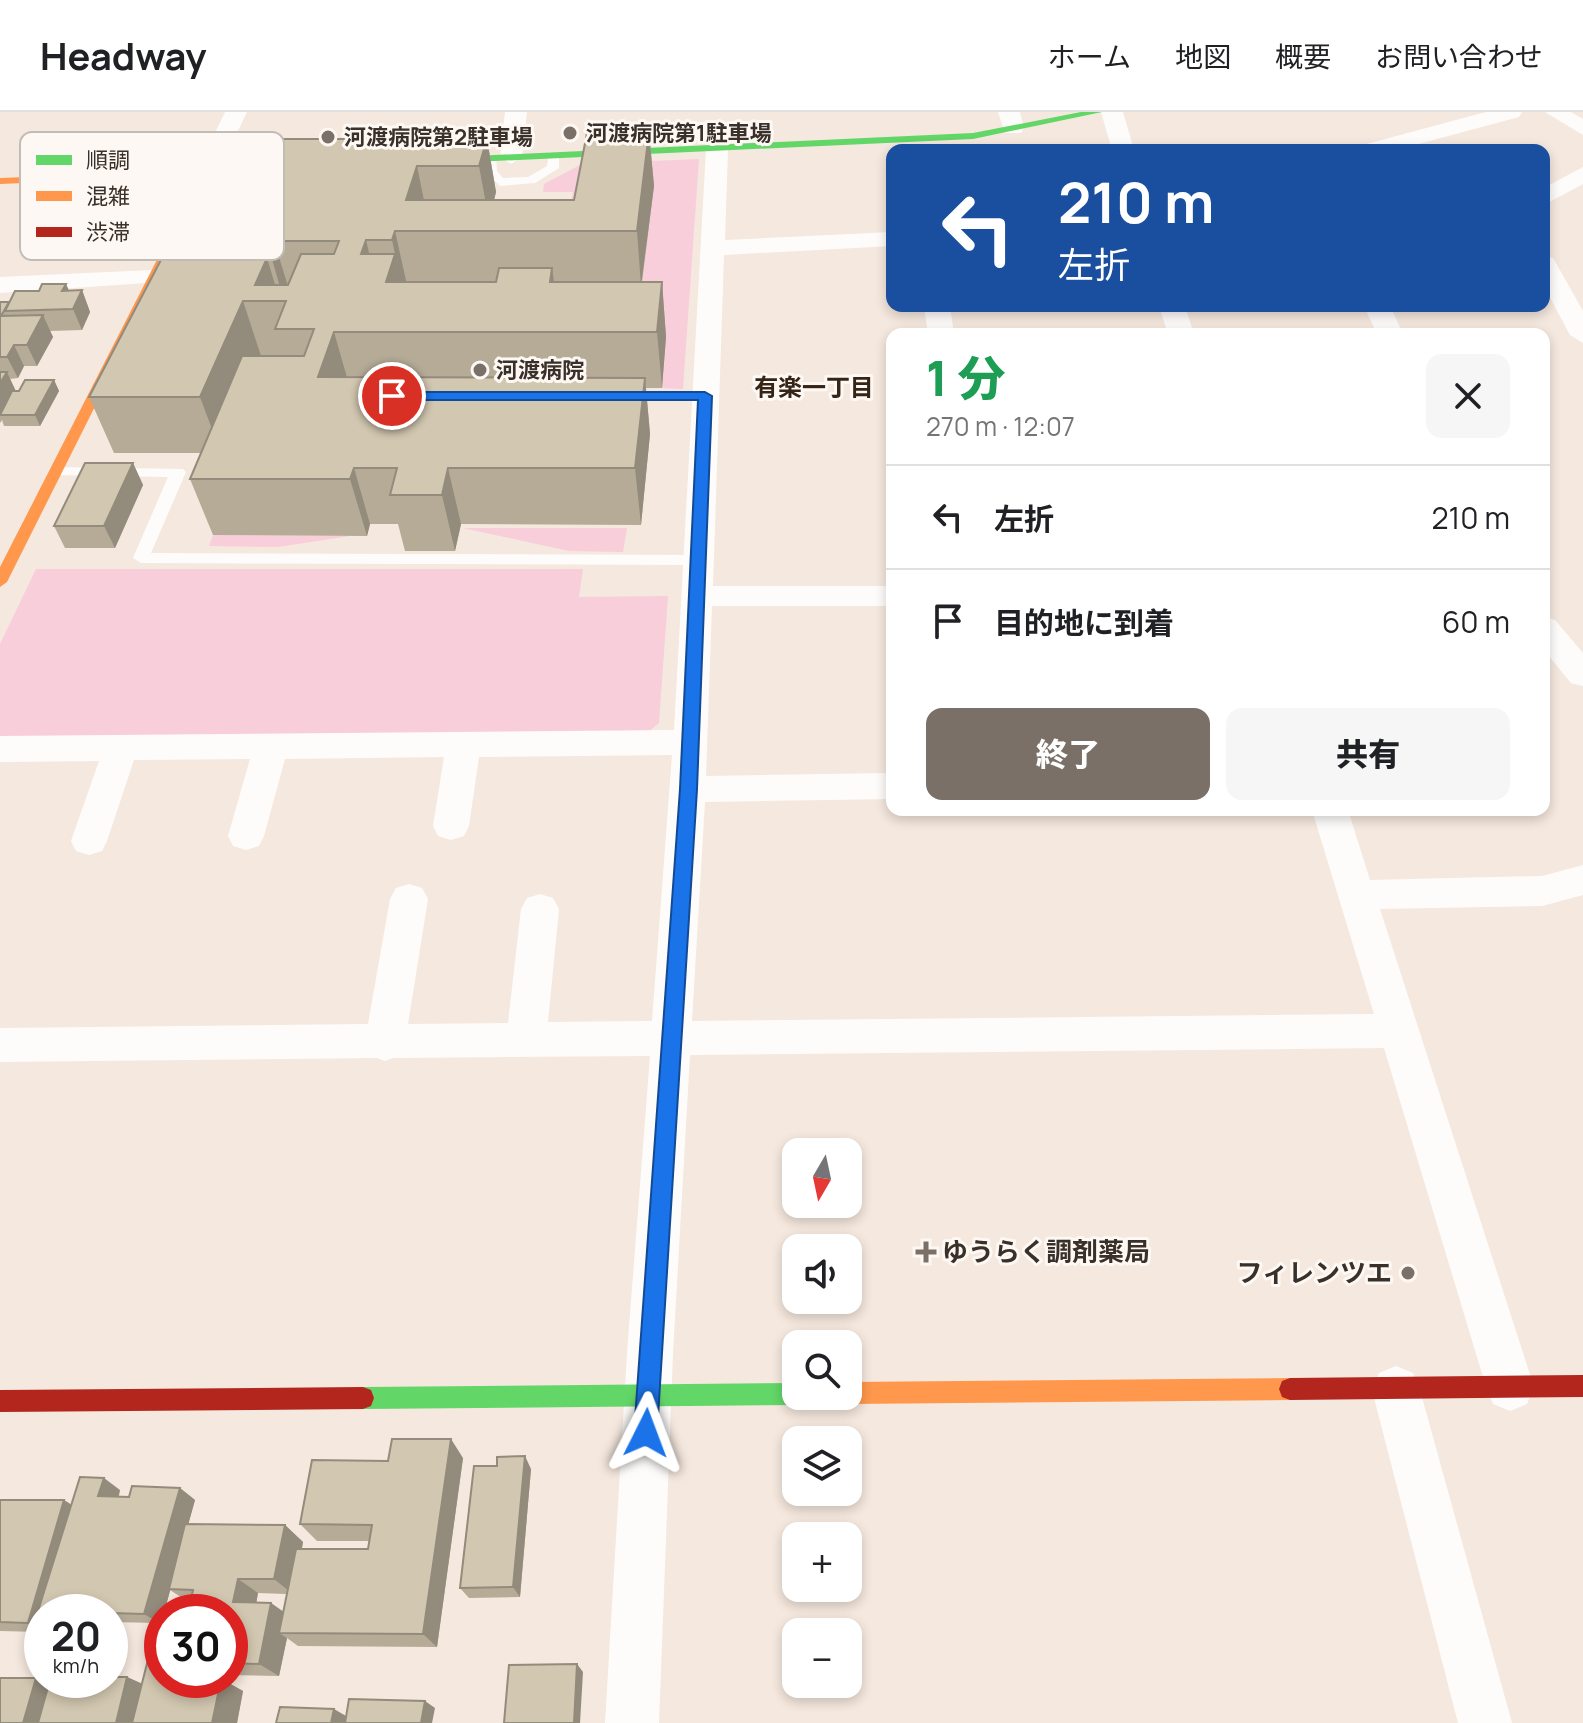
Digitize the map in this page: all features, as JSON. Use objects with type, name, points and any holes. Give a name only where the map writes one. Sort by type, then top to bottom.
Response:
[{"type":"street","points":[[226,132],[236,112]]},
{"type":"street","points":[[501,158],[516,112]]},
{"type":"street","points":[[413,162],[973,136],[1011,120],[1097,112]]},
{"type":"street","points":[[1112,112],[1121,144]]},
{"type":"street","points":[[1393,144],[1511,112]]},
{"type":"street","points":[[1556,112],[1583,128]]},
{"type":"street","points":[[632,1723],[669,1041],[688,789],[717,149]]},
{"type":"street","points":[[1550,194],[1583,174]]},
{"type":"street","points":[[0,181],[20,180]]},
{"type":"street","points":[[711,248],[886,239]]},
{"type":"street","points":[[0,582],[161,260]]},
{"type":"street","points":[[1550,274],[1582,333]]},
{"type":"street","points":[[0,285],[152,277]]},
{"type":"street","points":[[697,596],[886,596]]},
{"type":"street","points":[[1550,635],[1583,675]]},
{"type":"street","points":[[0,749],[690,742]]},
{"type":"street","points":[[451,826],[463,745]]},
{"type":"street","points":[[246,836],[271,747]]},
{"type":"street","points":[[89,841],[121,748]]},
{"type":"street","points":[[688,789],[886,786]]},
{"type":"street","points":[[1332,816],[1510,1387]]},
{"type":"street","points":[[1357,895],[1542,891],[1583,880]]},
{"type":"street","points":[[385,1044],[409,899]]},
{"type":"street","points":[[526,1042],[540,909]]},
{"type":"street","points":[[0,1045],[385,1044],[1397,1031]]},
{"type":"street","points":[[862,1393],[1583,1386]]},
{"type":"street","points":[[1396,1390],[1485,1723]]},
{"type":"street","points":[[0,1401],[782,1394]]},
{"type":"lane","points":[[501,158],[491,171],[500,182],[531,180],[553,168],[553,155]]},
{"type":"lane","points":[[611,396],[705,396]]},
{"type":"lane","points":[[55,472],[178,472],[141,558],[699,560]]},
{"type":"shaded area","points":[[699,159],[683,389],[662,388],[666,338],[641,286],[653,186],[566,224],[573,192],[543,192],[544,184],[582,164]]},
{"type":"shaded area","points":[[463,528],[627,528],[623,552],[569,551]]},
{"type":"shaded area","points":[[213,535],[350,536],[278,547],[209,546]]},
{"type":"shaded area","points":[[36,569],[583,569],[579,597],[668,596],[659,723],[647,733],[0,737],[0,644]]},
{"type":"building","points":[[649,132],[637,231],[395,231],[392,240],[366,240],[361,254],[395,254],[386,282],[496,282],[499,268],[552,268],[550,282],[662,282],[657,332],[334,332],[318,377],[645,378],[635,468],[448,468],[442,495],[390,495],[397,468],[354,468],[350,479],[190,479],[242,356],[304,356],[314,329],[275,329],[286,301],[243,301],[200,397],[89,397],[161,260],[266,260],[255,285],[288,285],[301,254],[334,254],[339,241],[284,241],[284,139],[487,139],[479,166],[417,166],[406,200],[574,200],[587,133]]},
{"type":"building","points":[[42,284],[66,284],[62,291],[82,290],[73,309],[5,311],[15,291],[39,291]]},
{"type":"building","points":[[0,302],[9,302],[1,316],[0,316]]},
{"type":"building","points":[[43,315],[27,345],[14,345],[7,357],[0,357],[0,316]]},
{"type":"building","points":[[25,380],[54,380],[35,415],[0,415],[12,391],[19,391]]},
{"type":"building","points":[[85,463],[133,463],[104,526],[54,526]]},
{"type":"building","points":[[392,1439],[451,1439],[423,1634],[279,1633],[296,1549],[368,1549],[372,1525],[300,1524],[312,1460],[388,1461]]},
{"type":"building","points":[[525,1456],[513,1587],[460,1588],[474,1466],[497,1466],[497,1457]]},
{"type":"building","points":[[80,1477],[104,1478],[98,1496],[129,1497],[132,1486],[180,1488],[150,1594],[144,1594],[144,1614],[128,1614],[128,1594],[43,1594]]},
{"type":"building","points":[[0,1500],[64,1500],[36,1594],[24,1594],[24,1623],[0,1622]]},
{"type":"building","points":[[185,1524],[285,1525],[274,1579],[238,1579],[235,1594],[192,1594],[193,1590],[169,1589]]},
{"type":"building","points":[[248,1602],[271,1603],[259,1664],[248,1664]]},
{"type":"building","points":[[577,1664],[574,1723],[504,1723],[509,1665]]},
{"type":"building","points":[[144,1675],[144,1698],[217,1698],[212,1723],[132,1723]]},
{"type":"building","points":[[0,1678],[24,1678],[24,1698],[30,1698],[23,1723],[0,1723]]},
{"type":"building","points":[[45,1698],[122,1698],[116,1723],[38,1723]]},
{"type":"building","points":[[349,1699],[425,1701],[421,1723],[345,1723]]},
{"type":"building","points":[[280,1707],[334,1709],[331,1723],[276,1723]]},
{"type":"traffic: fast","points":[[430,161],[973,136],[1097,112]]},
{"type":"traffic: fast","points":[[363,1398],[782,1394]]},
{"type":"traffic: slow","points":[[0,181],[20,180]]},
{"type":"traffic: slow","points":[[0,582],[162,260]]},
{"type":"traffic: slow","points":[[862,1393],[1290,1389]]},
{"type":"traffic: jam","points":[[1290,1389],[1583,1386]]},
{"type":"traffic: jam","points":[[0,1401],[363,1398]]},
{"type":"place","name":"河渡病院第1駐車場","points":[[570,133]]},
{"type":"place","name":"河渡病院第2駐車場","points":[[328,137]]},
{"type":"place","name":"河渡病院","points":[[480,370]]},
{"type":"place","name":"ゆうらく調剤薬局","points":[[926,1252]]},
{"type":"place","name":"フィレンツエ","points":[[1408,1273]]},
{"type":"district","name":"有楽一丁目","points":[[814,388]]},
{"type":"route","points":[[392,396],[705,396],[688,789],[669,1041],[646,1433]]}]
